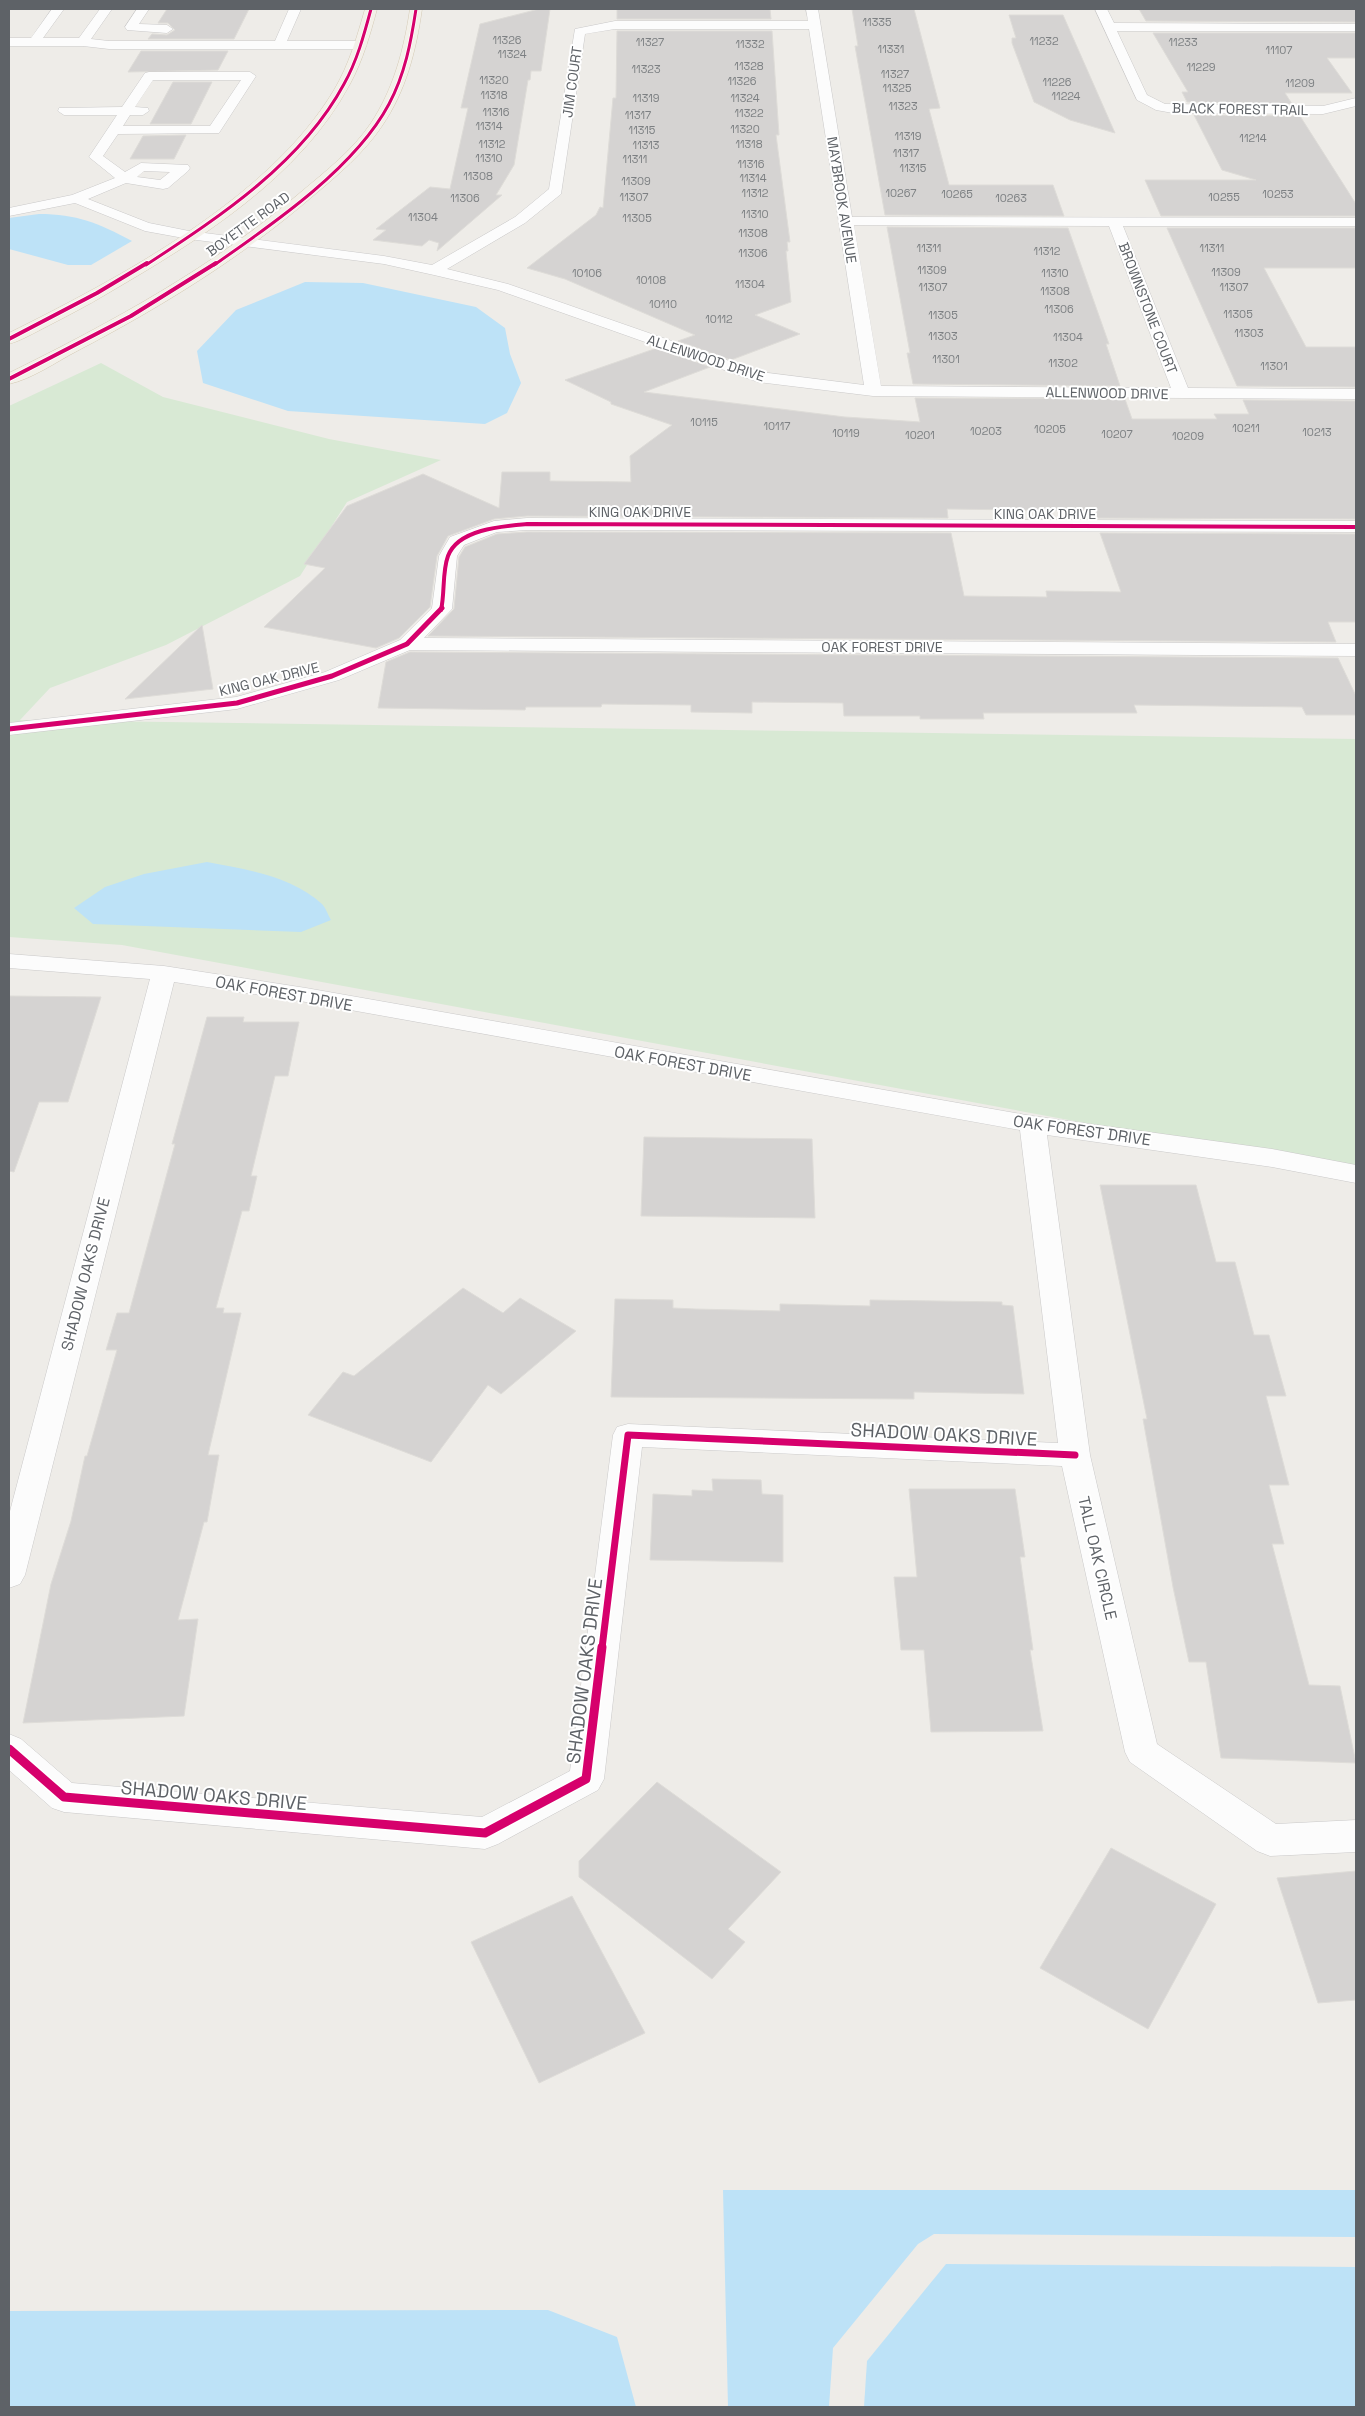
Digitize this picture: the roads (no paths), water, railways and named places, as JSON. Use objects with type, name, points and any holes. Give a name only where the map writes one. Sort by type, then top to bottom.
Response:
[{"type":"main road","name":"BOYETTE ROAD","points":[[9,339],[125,277],[189,235],[248,192],[302,141],[324,117],[339,94],[361,45],[372,9]]},
{"type":"main road","name":"BOYETTE ROAD","points":[[9,379],[143,308],[247,243],[332,173],[382,118],[406,67],[416,9]]},
{"type":"street","points":[[34,42],[58,9]]},
{"type":"street","points":[[83,42],[106,9]]},
{"type":"street","points":[[143,9],[131,27],[176,29]]},
{"type":"street","points":[[279,45],[281,30],[295,9]]},
{"type":"street","name":"MAYBROOK AVENUE","points":[[812,9],[874,391]]},
{"type":"street","name":"BLACK FOREST TRAIL","points":[[1101,9],[1142,97],[1161,107],[1173,109],[1323,110],[1356,102]]},
{"type":"street","name":"JIM COURT","points":[[434,270],[520,220],[556,191],[579,32],[615,25],[814,24]]},
{"type":"street","points":[[1110,27],[1356,27]]},
{"type":"street","points":[[9,42],[83,42],[109,45],[361,45]]},
{"type":"street","points":[[9,212],[76,199],[125,178],[96,157],[128,111],[145,93],[150,76],[253,72],[228,112],[214,130],[115,130]]},
{"type":"street","points":[[220,93],[240,93]]},
{"type":"street","points":[[64,111],[158,111]]},
{"type":"street","points":[[208,112],[228,112]]},
{"type":"street","name":"ALLENWOOD DRIVE","points":[[76,199],[145,227],[189,235],[384,260],[503,287],[758,377],[874,391],[1356,394]]},
{"type":"street","points":[[845,221],[1356,222]]},
{"type":"street","name":"BROWNSTONE COURT","points":[[1115,223],[1182,394]]},
{"type":"street","name":"KING OAK DRIVE","points":[[9,729],[237,703],[332,676],[407,644],[442,610],[448,556],[457,541],[494,527],[527,524],[1356,527]]},
{"type":"street","name":"OAK FOREST DRIVE","points":[[407,644],[1356,650]]},
{"type":"street","name":"OAK FOREST DRIVE","points":[[9,961],[164,973],[306,995],[390,1012],[1032,1124],[1272,1158],[1356,1174]]},
{"type":"street","name":"SHADOW OAKS DRIVE","points":[[9,1575],[164,973]]},
{"type":"street","name":"TALL OAK CIRCLE","points":[[1032,1124],[1075,1455],[1142,1752],[1270,1840],[1356,1836]]},
{"type":"street","name":"SHADOW OAKS DRIVE","points":[[9,1749],[64,1796],[485,1834],[586,1780],[628,1435],[1075,1455]]},
{"type":"water","points":[[53,214],[87,221],[132,241],[91,265],[68,265],[9,249],[9,218]]},
{"type":"water","points":[[305,282],[363,283],[476,307],[505,328],[510,354],[521,383],[507,413],[485,424],[288,411],[203,383],[197,351],[236,310]]},
{"type":"water","points":[[207,862],[268,875],[297,887],[310,894],[322,904],[331,920],[301,932],[93,924],[74,908],[105,887],[144,874]]},
{"type":"water","points":[[723,2190],[1356,2190],[1356,2237],[934,2234],[918,2244],[833,2348],[829,2407],[728,2407]]},
{"type":"water","points":[[946,2264],[1356,2267],[1356,2407],[864,2407],[867,2361]]},
{"type":"water","points":[[548,2310],[617,2337],[636,2407],[9,2407],[9,2311]]}]
